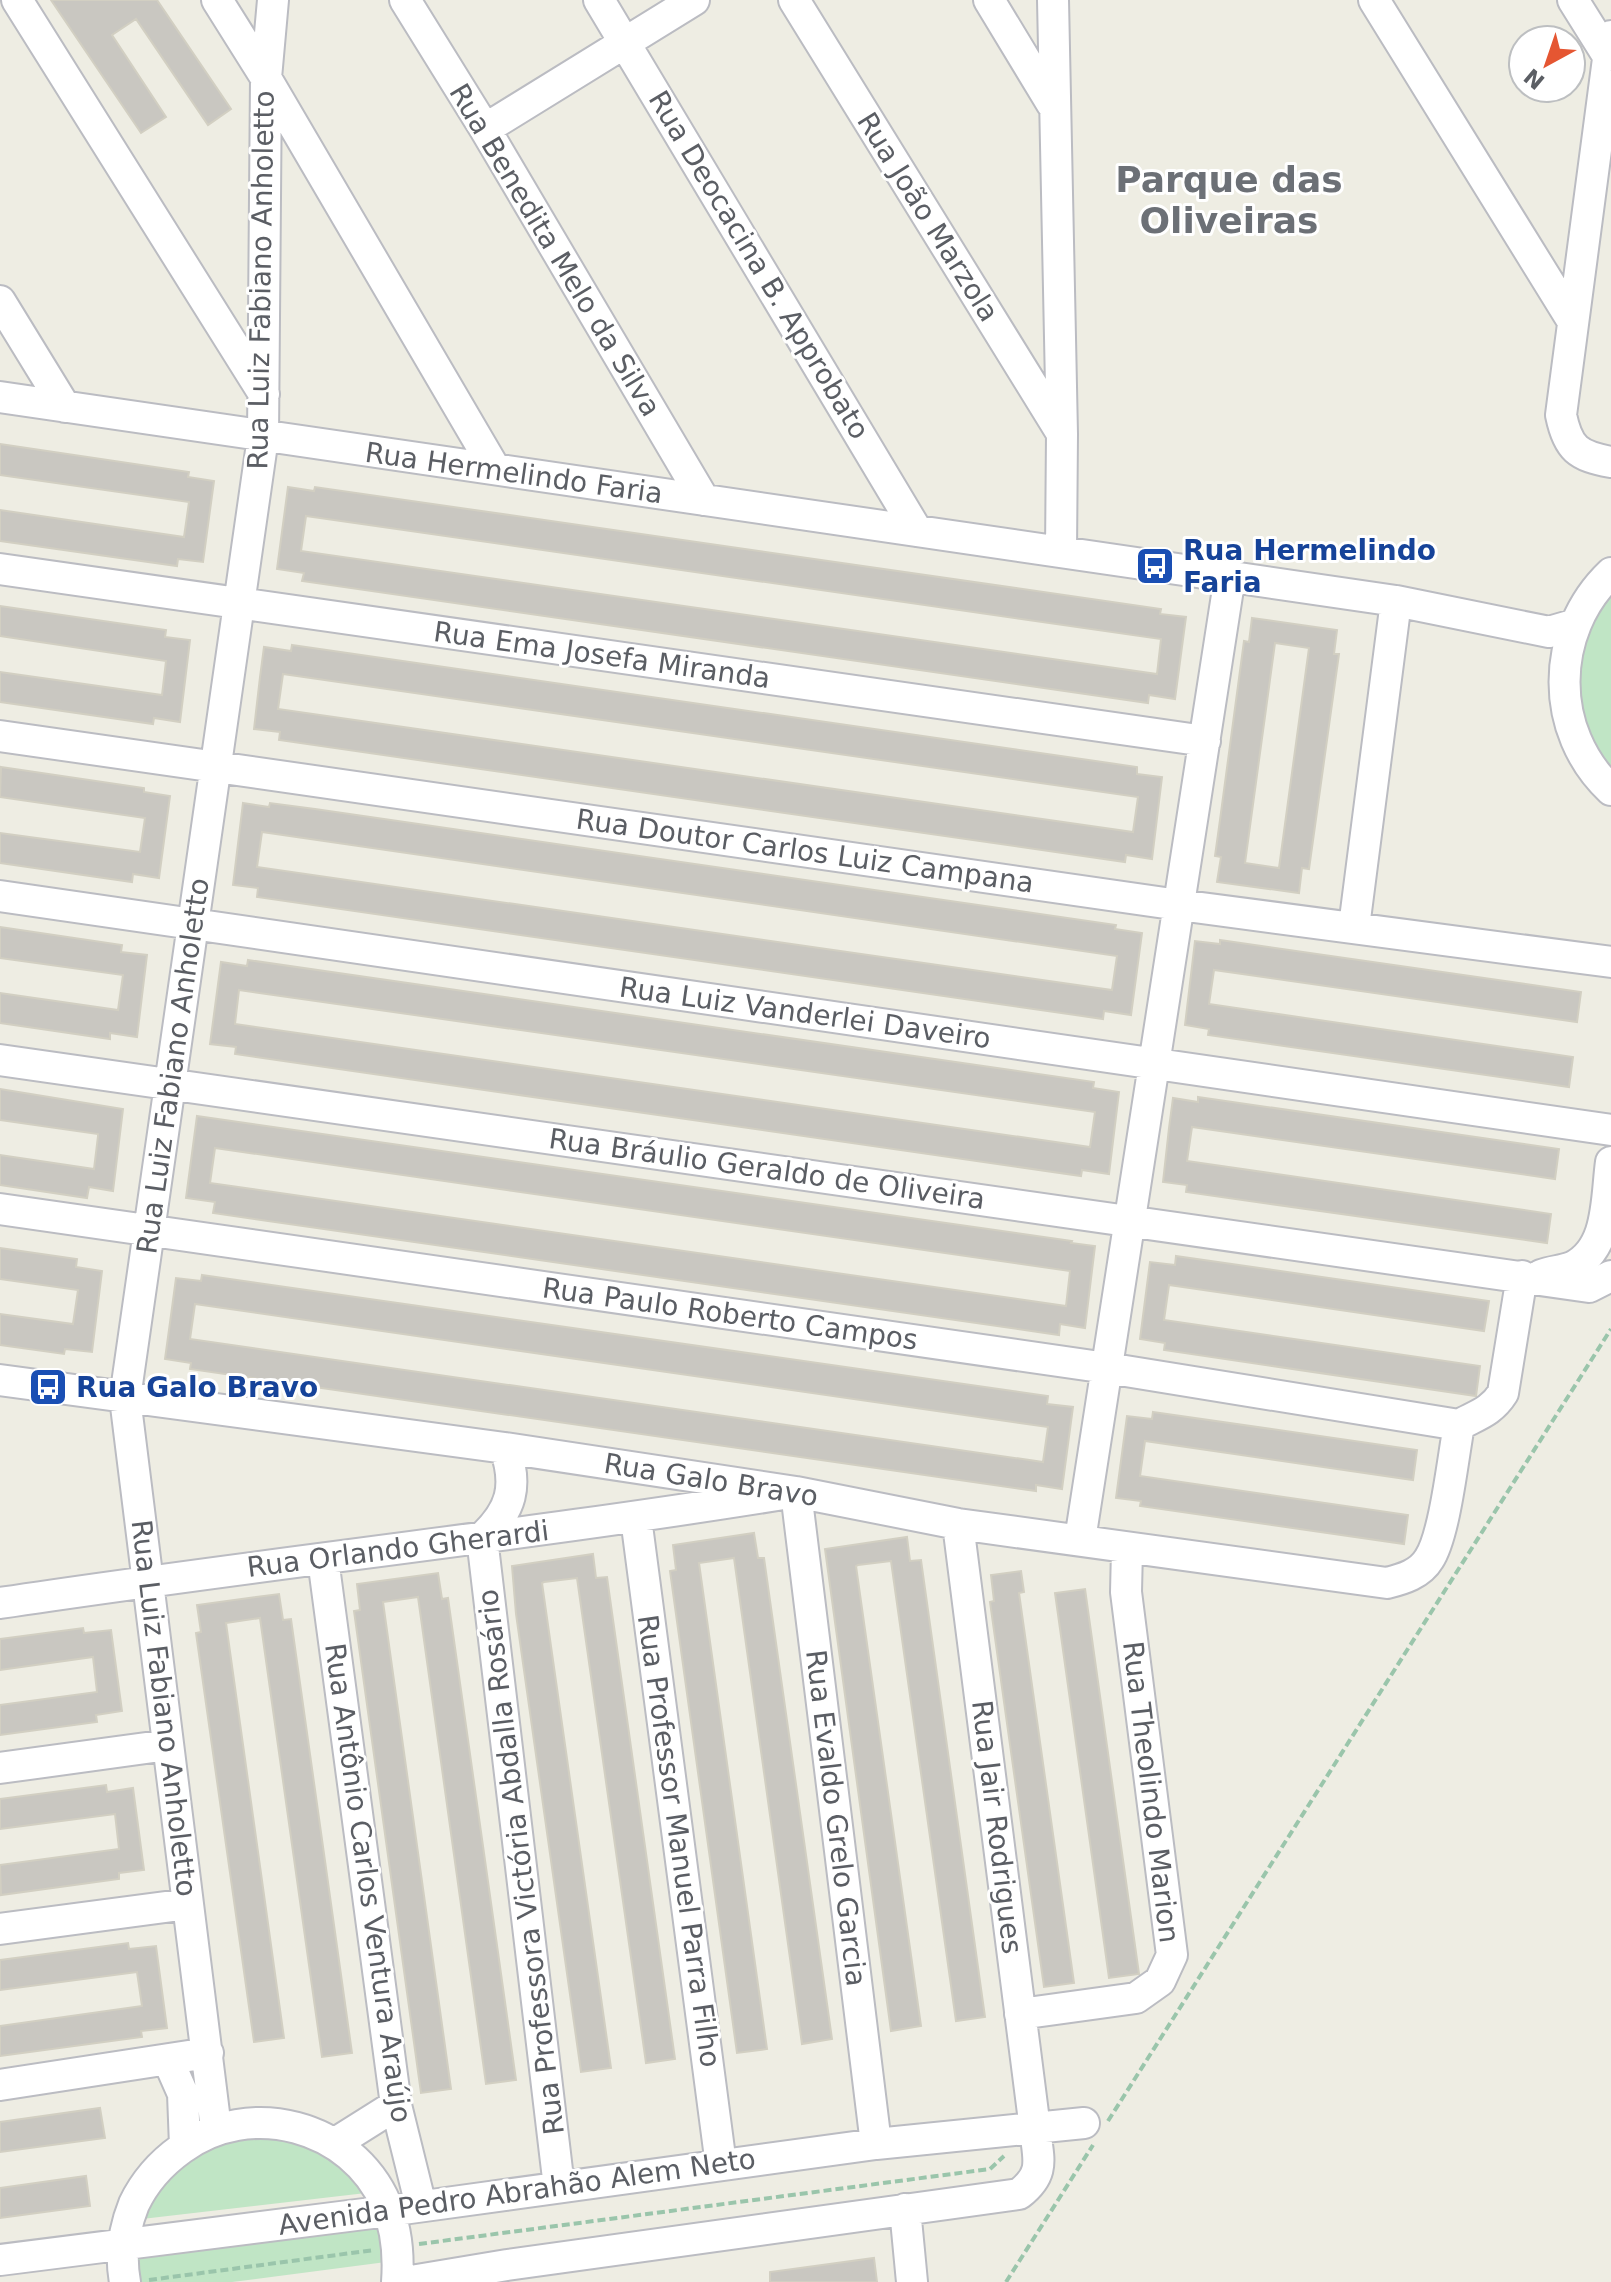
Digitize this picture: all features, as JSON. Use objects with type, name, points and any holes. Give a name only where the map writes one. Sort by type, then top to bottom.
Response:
[{"type":"street","points":[[17,0],[264,394]]},
{"type":"street","points":[[217,0],[495,469]]},
{"type":"street","name":"Rua Luiz Fabiano Anholetto","points":[[216,2129],[125,1398],[263,437],[266,78],[273,0]]},
{"type":"street","name":"Rua Benedita Melo da Silva","points":[[405,0],[485,129],[704,500]]},
{"type":"street","name":"Rua Deocacina B. Approbato","points":[[599,0],[917,531]]},
{"type":"street","points":[[485,129],[694,0]]},
{"type":"street","name":"Rua João Marzola","points":[[794,0],[1062,434]]},
{"type":"street","points":[[989,0],[1053,106]]},
{"type":"street","points":[[1053,0],[1062,434],[1061,552]]},
{"type":"street","points":[[1374,0],[1572,320]]},
{"type":"street","points":[[1573,0],[1610,46],[1561,415],[1565,436],[1585,458],[1611,462]]},
{"type":"street","points":[[0,301],[65,407]]},
{"type":"street","name":"Rua Hermelindo Faria","points":[[0,397],[1396,601],[1563,635]]},
{"type":"street","name":"Rua Ema Josefa Miranda","points":[[0,569],[1205,741]]},
{"type":"street","points":[[1611,573],[1563,635],[1564,678],[1570,723],[1577,744],[1589,764],[1611,790]]},
{"type":"street","points":[[1080,1540],[1230,576]]},
{"type":"street","points":[[1354,927],[1396,601]]},
{"type":"street","name":"Rua Doutor Carlos Luiz Campana","points":[[0,736],[1179,905],[1611,962]]},
{"type":"street","name":"Rua Luiz Vanderlei Daveiro","points":[[0,896],[1611,1130]]},
{"type":"street","name":"Rua Bráulio Geraldo de Oliveira","points":[[0,1060],[1130,1219],[1589,1287],[1611,1276]]},
{"type":"street","points":[[1459,1425],[1484,1414],[1503,1393],[1528,1277],[1577,1265],[1607,1232],[1611,1162]]},
{"type":"street","name":"Rua Paulo Roberto Campos","points":[[0,1209],[1107,1368],[1459,1425]]},
{"type":"street","name":"Rua Galo Bravo","points":[[0,1380],[505,1448],[796,1492],[958,1524],[1387,1583],[1419,1571],[1429,1559],[1437,1540],[1459,1425]]},
{"type":"street","points":[[482,1538],[497,1524],[507,1507],[512,1487],[511,1467],[505,1448]]},
{"type":"street","name":"Rua Orlando Gherardi","points":[[0,1603],[148,1580],[636,1518],[796,1492]]},
{"type":"street","name":"Rua Evaldo Grelo Garcia","points":[[796,1492],[876,2144]]},
{"type":"street","name":"Rua Professor Manuel Parra Filho","points":[[636,1518],[721,2165]]},
{"type":"street","name":"Rua Jair Rodrigues","points":[[958,1524],[1035,2129]]},
{"type":"street","name":"Rua Professora Victória Abdalla Rosário","points":[[482,1538],[559,2187]]},
{"type":"street","name":"Rua Theolindo Marion","points":[[1020,2014],[1136,1998],[1160,1981],[1172,1955],[1126,1592],[1127,1549]]},
{"type":"street","name":"Rua Antônio Carlos Ventura Araújo","points":[[323,1559],[396,2105],[421,2206]]},
{"type":"street","points":[[0,1768],[168,1745]]},
{"type":"street","points":[[0,1929],[188,1904]]},
{"type":"street","points":[[0,2085],[208,2053]]},
{"type":"street","points":[[168,2060],[183,2094],[185,2146]]},
{"type":"street","points":[[334,2144],[396,2105]]},
{"type":"street","points":[[136,2281],[124,2244],[130,2215],[138,2196],[163,2162],[216,2129],[236,2124],[278,2123],[307,2131],[334,2144],[364,2170],[388,2211],[397,2247],[397,2282]]},
{"type":"street","name":"Avenida Pedro Abrahão Alem Neto","points":[[0,2260],[876,2144],[1097,2126]]},
{"type":"street","points":[[405,2282],[508,2273],[905,2209],[1019,2194],[1031,2185],[1039,2172],[1035,2129]]},
{"type":"street","points":[[905,2209],[912,2282]]},
{"type":"path","points":[[1006,2282],[1097,2126],[1611,1329]]},
{"type":"path","points":[[136,2281],[990,2169],[1035,2129]]},
{"type":"green space","points":[[1611,596],[1611,768],[1588,726],[1580,682],[1588,637],[1597,616]]},
{"type":"green space","points":[[276,2136],[328,2154],[366,2193],[142,2219],[149,2201],[172,2171],[220,2141]]},
{"type":"green space","points":[[381,2226],[386,2262],[232,2282],[137,2282],[135,2256]]},
{"type":"building","points":[[51,0],[157,0],[231,109],[208,125],[136,19],[112,35],[166,117],[141,133]]},
{"type":"building","points":[[0,444],[189,472],[188,477],[214,481],[203,562],[178,559],[177,566],[0,541],[0,510],[184,537],[189,502],[0,475]]},
{"type":"building","points":[[288,487],[314,491],[315,487],[1161,609],[1160,614],[1186,617],[1175,699],[1149,695],[1148,703],[302,581],[304,573],[277,569]],"holes":[[[306,516],[1161,639],[1157,674],[301,551]]]},
{"type":"building","points":[[0,606],[166,630],[165,637],[190,640],[180,722],[154,718],[153,724],[0,702],[0,672],[162,695],[166,661],[0,636]]},
{"type":"building","points":[[1252,618],[1337,630],[1334,654],[1339,654],[1309,869],[1302,868],[1299,893],[1217,882],[1221,857],[1215,856],[1244,641],[1249,642]],"holes":[[[1275,643],[1309,648],[1279,868],[1245,863]]]},
{"type":"building","points":[[292,645],[1137,767],[1137,774],[1162,777],[1152,859],[1126,855],[1125,862],[279,740],[280,732],[254,729],[264,647],[291,651]],"holes":[[[283,674],[1138,797],[1133,832],[278,709]]]},
{"type":"building","points":[[1,767],[144,788],[144,792],[170,796],[159,878],[133,874],[132,882],[0,863],[0,833],[140,852],[145,818],[0,797]]},
{"type":"building","points":[[243,803],[269,807],[270,803],[1116,925],[1115,929],[1142,933],[1131,1015],[1104,1011],[1103,1019],[257,897],[258,888],[233,885]],"holes":[[[262,832],[1117,956],[1112,990],[257,867]]]},
{"type":"building","points":[[0,927],[122,945],[121,952],[147,955],[137,1037],[110,1033],[110,1039],[0,1023],[0,993],[118,1010],[123,975],[0,958]]},
{"type":"building","points":[[1220,940],[1581,992],[1577,1022],[1214,970],[1209,1004],[1573,1057],[1569,1087],[1208,1035],[1209,1029],[1185,1025],[1195,941],[1220,944]]},
{"type":"building","points":[[248,960],[1094,1082],[1093,1088],[1119,1092],[1109,1174],[1082,1170],[1081,1176],[235,1054],[236,1047],[210,1044],[221,962],[247,966]],"holes":[[[239,990],[1095,1112],[1090,1147],[235,1024]]]},
{"type":"building","points":[[0,1089],[123,1109],[113,1191],[89,1187],[87,1198],[0,1185],[0,1155],[94,1169],[98,1134],[0,1120]]},
{"type":"building","points":[[1198,1097],[1559,1149],[1555,1179],[1192,1127],[1187,1161],[1551,1214],[1547,1243],[1186,1192],[1187,1185],[1163,1182],[1169,1128],[1173,1098],[1198,1102]]},
{"type":"building","points":[[197,1116],[1095,1246],[1085,1328],[1060,1324],[1059,1335],[213,1213],[215,1202],[186,1198]],"holes":[[[215,1148],[1070,1271],[1066,1306],[210,1183]]]},
{"type":"building","points":[[0,1248],[77,1259],[76,1267],[102,1271],[92,1352],[65,1349],[64,1354],[0,1345],[0,1314],[73,1324],[78,1290],[0,1279]]},
{"type":"building","points":[[1176,1256],[1489,1301],[1484,1331],[1169,1285],[1164,1320],[1480,1366],[1476,1396],[1164,1350],[1165,1343],[1140,1339],[1150,1262],[1175,1265]]},
{"type":"building","points":[[202,1275],[1048,1396],[1047,1404],[1073,1407],[1062,1489],[1036,1485],[1036,1491],[190,1369],[191,1363],[165,1359],[176,1278],[201,1281]],"holes":[[[195,1304],[1048,1427],[1043,1462],[190,1339]]]},
{"type":"building","points":[[1153,1412],[1417,1450],[1413,1480],[1145,1441],[1140,1476],[1408,1515],[1404,1544],[1140,1506],[1141,1501],[1116,1498],[1127,1416],[1152,1419]]},
{"type":"building","points":[[754,1533],[758,1558],[764,1558],[832,2039],[802,2044],[734,1558],[699,1563],[767,2049],[737,2053],[670,1571],[676,1570],[673,1545]]},
{"type":"building","points":[[907,1537],[910,1561],[921,1560],[985,2017],[956,2021],[891,1561],[858,1565],[921,2026],[891,2031],[825,1549]]},
{"type":"building","points":[[593,1554],[596,1578],[607,1577],[675,2059],[646,2063],[577,1578],[544,1582],[611,2068],[581,2072],[516,1614],[512,1566]]},
{"type":"building","points":[[1021,1571],[1024,1592],[1019,1593],[1074,1983],[1044,1987],[990,1602],[994,1601],[991,1575]]},
{"type":"building","points":[[438,1573],[442,1599],[448,1598],[516,2080],[486,2084],[418,1597],[383,1602],[451,2089],[421,2093],[354,1611],[360,1610],[357,1584]]},
{"type":"building","points":[[1085,1589],[1139,1974],[1109,1978],[1055,1593]]},
{"type":"building","points":[[279,1594],[283,1620],[291,1619],[352,2053],[322,2057],[260,1618],[226,1623],[284,2038],[254,2042],[196,1633],[201,1632],[197,1605]]},
{"type":"building","points":[[83,1628],[84,1633],[111,1630],[122,1711],[96,1715],[97,1722],[0,1735],[0,1705],[97,1692],[93,1657],[0,1670],[0,1639]]},
{"type":"building","points":[[106,1785],[107,1792],[133,1788],[144,1870],[119,1873],[119,1879],[1,1895],[0,1865],[119,1849],[115,1814],[0,1829],[0,1799]]},
{"type":"building","points":[[128,1943],[129,1949],[156,1946],[167,2028],[141,2031],[142,2037],[0,2056],[0,2026],[142,2006],[137,1972],[0,1990],[0,1960]]},
{"type":"building","points":[[100,2108],[105,2138],[0,2152],[0,2122]]},
{"type":"building","points":[[86,2176],[90,2206],[0,2218],[0,2188]]},
{"type":"building","points":[[874,2258],[877,2282],[770,2282],[770,2272]]},
{"type":"place","name":"Rua Hermelindo Faria","points":[[1155,566]]},
{"type":"place","name":"Rua Galo Bravo","points":[[48,1387]]},
{"type":"district","name":"Parque das Oliveiras","points":[[1229,200]]}]
